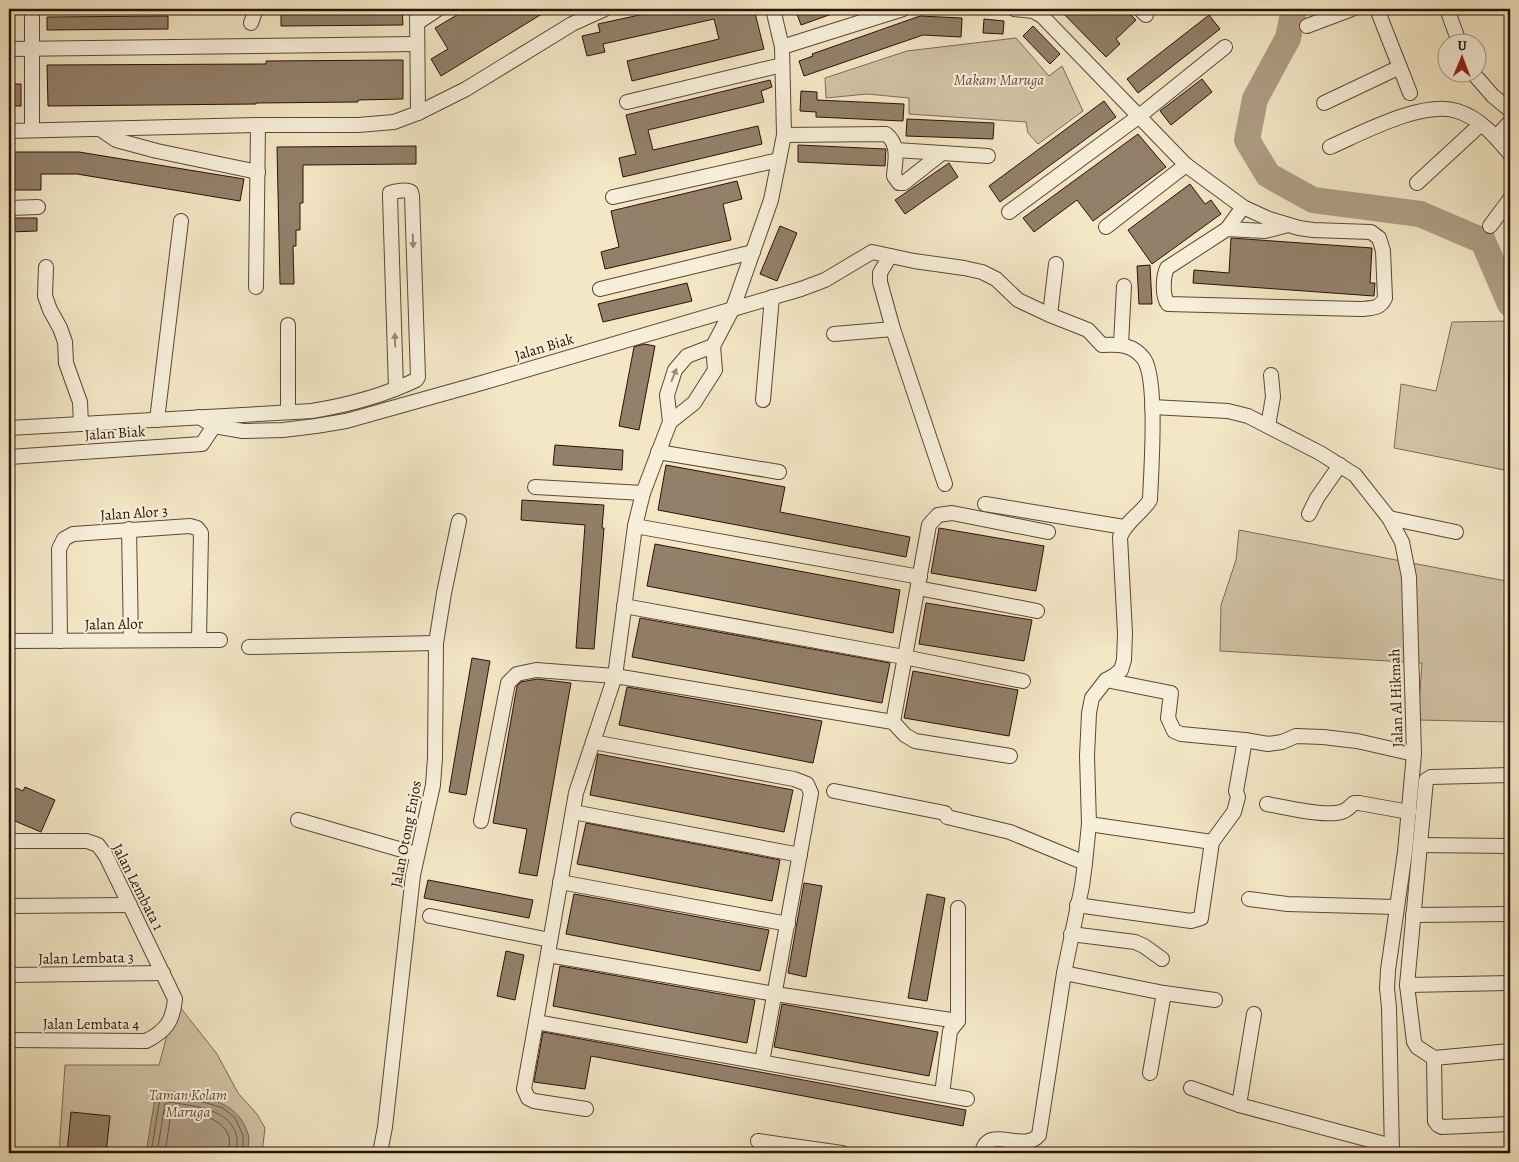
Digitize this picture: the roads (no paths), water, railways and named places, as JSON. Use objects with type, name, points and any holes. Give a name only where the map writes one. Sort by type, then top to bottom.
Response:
[{"type":"street","points":[[32,9],[32,130]]},
{"type":"street","points":[[251,23],[256,9]]},
{"type":"street","points":[[418,113],[417,16],[438,9]]},
{"type":"street","points":[[9,130],[358,125],[394,122],[418,113],[466,90],[572,24],[605,9]]},
{"type":"street","points":[[670,422],[694,403],[714,370],[713,346],[733,308],[771,200],[784,135],[782,47],[773,9]]},
{"type":"street","points":[[782,47],[903,9]]},
{"type":"street","points":[[1014,9],[1033,12],[1042,16],[1186,165],[1243,207],[1288,226],[1313,230],[1371,232],[1379,238],[1383,251],[1385,298],[1383,302],[1377,308],[1361,309],[1168,304],[1164,297],[1167,268],[1227,229],[1243,207]]},
{"type":"street","points":[[1307,26],[1352,9]]},
{"type":"street","points":[[1377,9],[1410,92]]},
{"type":"street","points":[[1446,9],[1455,32]]},
{"type":"street","points":[[9,49],[417,44]]},
{"type":"street","points":[[1009,212],[1138,117],[1225,47]]},
{"type":"street","points":[[627,102],[782,65]]},
{"type":"street","points":[[1324,103],[1400,68]]},
{"type":"street","points":[[1481,82],[1493,96],[1510,110]]},
{"type":"street","points":[[1330,147],[1389,121],[1422,111],[1439,109],[1457,111],[1481,124],[1496,137],[1510,154]]},
{"type":"street","points":[[1496,137],[1510,122]]},
{"type":"street","points":[[1417,183],[1481,124]]},
{"type":"street","points":[[256,287],[258,125]]},
{"type":"street","points":[[100,129],[116,140],[157,151],[258,172]]},
{"type":"street","points":[[784,135],[886,134],[892,139],[896,150],[894,176],[899,182],[904,183],[942,153]]},
{"type":"street","points":[[896,150],[988,156]]},
{"type":"street","points":[[613,197],[779,160]]},
{"type":"street","points":[[1106,227],[1186,165]]},
{"type":"street","points":[[394,288],[415,285],[411,192],[409,190],[390,193],[396,389]]},
{"type":"street","points":[[1490,226],[1510,199]]},
{"type":"street","points":[[9,208],[38,207]]},
{"type":"street","points":[[157,420],[180,220]]},
{"type":"street","points":[[1227,229],[1265,231],[1288,226]]},
{"type":"street","points":[[600,289],[753,252]]},
{"type":"street","name":"Jalan Biak","points":[[199,417],[214,426],[243,431],[316,426],[346,420],[485,382],[772,297],[825,280],[872,252],[890,256]]},
{"type":"street","points":[[945,484],[893,329],[880,282],[880,273],[890,256],[982,272],[996,279],[1018,300],[1088,330],[1102,345],[1121,344],[1138,353],[1147,366],[1152,407],[1150,500],[1143,511],[1124,527],[1120,537],[1126,633],[1124,660],[1121,670],[1106,680],[1092,698],[1089,713],[1087,756],[1089,824],[1085,863],[1064,973],[1039,1135],[1029,1142],[991,1139],[985,1144],[982,1153]]},
{"type":"street","points":[[1050,315],[1056,264]]},
{"type":"street","points":[[46,267],[45,296],[65,342],[66,363],[80,402],[81,424]]},
{"type":"street","name":"Jalan Biak","points":[[9,428],[288,412],[336,407],[396,389],[416,380],[418,377],[415,285]]},
{"type":"street","points":[[1121,344],[1124,286]]},
{"type":"street","points":[[763,400],[772,297]]},
{"type":"street","points":[[288,325],[288,412]]},
{"type":"street","points":[[834,334],[893,329]]},
{"type":"street","points":[[586,1109],[534,1101],[528,1098],[524,1089],[576,793],[614,676],[635,526],[643,493],[670,422],[667,395],[675,370],[687,356],[713,346]]},
{"type":"street","points":[[1268,426],[1273,397],[1271,375]]},
{"type":"street","name":"Jalan Al Hikmah","points":[[1152,407],[1228,411],[1248,416],[1268,426],[1355,475],[1389,518],[1402,542],[1409,577],[1414,754],[1409,812],[1387,988],[1392,1149]]},
{"type":"street","name":"Jalan Biak","points":[[9,457],[202,444],[214,426]]},
{"type":"street","points":[[658,452],[779,472]]},
{"type":"street","points":[[1309,514],[1317,498],[1340,465]]},
{"type":"street","points":[[535,487],[643,493]]},
{"type":"street","points":[[985,504],[1124,527]]},
{"type":"street","points":[[893,722],[929,525],[938,515],[952,513],[1048,532]]},
{"type":"street","points":[[1389,518],[1456,532]]},
{"type":"street","name":"Jalan Otong Enjos","points":[[380,1153],[385,1127],[416,854],[433,785],[436,643],[459,521]]},
{"type":"street","name":"Jalan Alor 3","points":[[60,641],[59,549],[64,539],[73,534],[190,526],[197,528],[201,533],[199,640]]},
{"type":"street","points":[[635,526],[919,582],[1037,610]]},
{"type":"street","points":[[129,529],[131,640]]},
{"type":"street","points":[[624,606],[904,657],[1023,681]]},
{"type":"street","name":"Jalan Alor","points":[[9,641],[220,640]]},
{"type":"street","points":[[249,647],[436,643]]},
{"type":"street","points":[[481,821],[508,682],[518,674],[536,670],[614,676],[893,722],[905,735],[915,741],[1010,756]]},
{"type":"street","points":[[1106,680],[1171,693],[1168,718],[1174,730],[1182,734],[1268,744],[1282,742],[1296,736],[1323,738],[1356,741],[1414,754]]},
{"type":"street","points":[[1077,905],[1191,921],[1200,919],[1203,912],[1212,842],[1234,812],[1238,797],[1236,791],[1245,740]]},
{"type":"street","points":[[593,742],[794,779],[808,784],[811,793],[762,1062]]},
{"type":"street","points":[[1510,775],[1428,778],[1426,780],[1407,985],[1415,1045],[1434,1058],[1510,1051]]},
{"type":"street","points":[[834,791],[945,813],[947,817],[1010,832],[1085,863]]},
{"type":"street","points":[[1267,804],[1326,813],[1342,812],[1354,803],[1359,803],[1409,812]]},
{"type":"street","points":[[573,812],[800,855]]},
{"type":"street","points":[[298,820],[416,854]]},
{"type":"street","points":[[1089,824],[1212,842]]},
{"type":"street","name":"Jalan Lembata 1","points":[[9,841],[87,841],[98,845],[106,856],[175,999],[174,1013],[167,1025]]},
{"type":"street","points":[[1420,844],[1510,846]]},
{"type":"street","points":[[560,882],[788,924]]},
{"type":"street","points":[[1249,899],[1286,904],[1396,907]]},
{"type":"street","points":[[9,906],[130,905]]},
{"type":"street","points":[[942,1094],[950,1031],[958,1021],[958,908]]},
{"type":"street","points":[[1413,915],[1510,914]]},
{"type":"street","points":[[430,916],[550,940]]},
{"type":"street","points":[[1071,934],[1135,942],[1162,959]]},
{"type":"street","points":[[548,955],[774,994],[958,1021]]},
{"type":"street","points":[[1064,973],[1164,993],[1215,1000]]},
{"type":"street","name":"Jalan Lembata 3","points":[[9,975],[163,974]]},
{"type":"street","points":[[1407,985],[1510,983]]},
{"type":"street","points":[[1150,1073],[1164,993]]},
{"type":"street","points":[[1239,1105],[1254,1014]]},
{"type":"street","points":[[536,1022],[967,1099]]},
{"type":"street","name":"Jalan Lembata 4","points":[[9,1040],[146,1041],[158,1034],[167,1025]]},
{"type":"street","points":[[1434,1058],[1435,1121],[1438,1125],[1442,1127],[1510,1124]]},
{"type":"street","points":[[1191,1088],[1239,1105],[1392,1149]]},
{"type":"street","points":[[758,1141],[842,1153]]},
{"type":"water","points":[[170,1091],[217,1101],[236,1113],[243,1122],[248,1134],[247,1153],[146,1153],[156,1092]]},
{"type":"waterway","points":[[1294,9],[1288,38],[1255,99],[1247,140],[1268,175],[1313,200],[1420,214],[1483,241],[1510,304]]},
{"type":"park label","name":"Makam Maruga","points":[[999,80]]},
{"type":"park label","name":"Taman Kolam Maruga","points":[[188,1104]]}]
